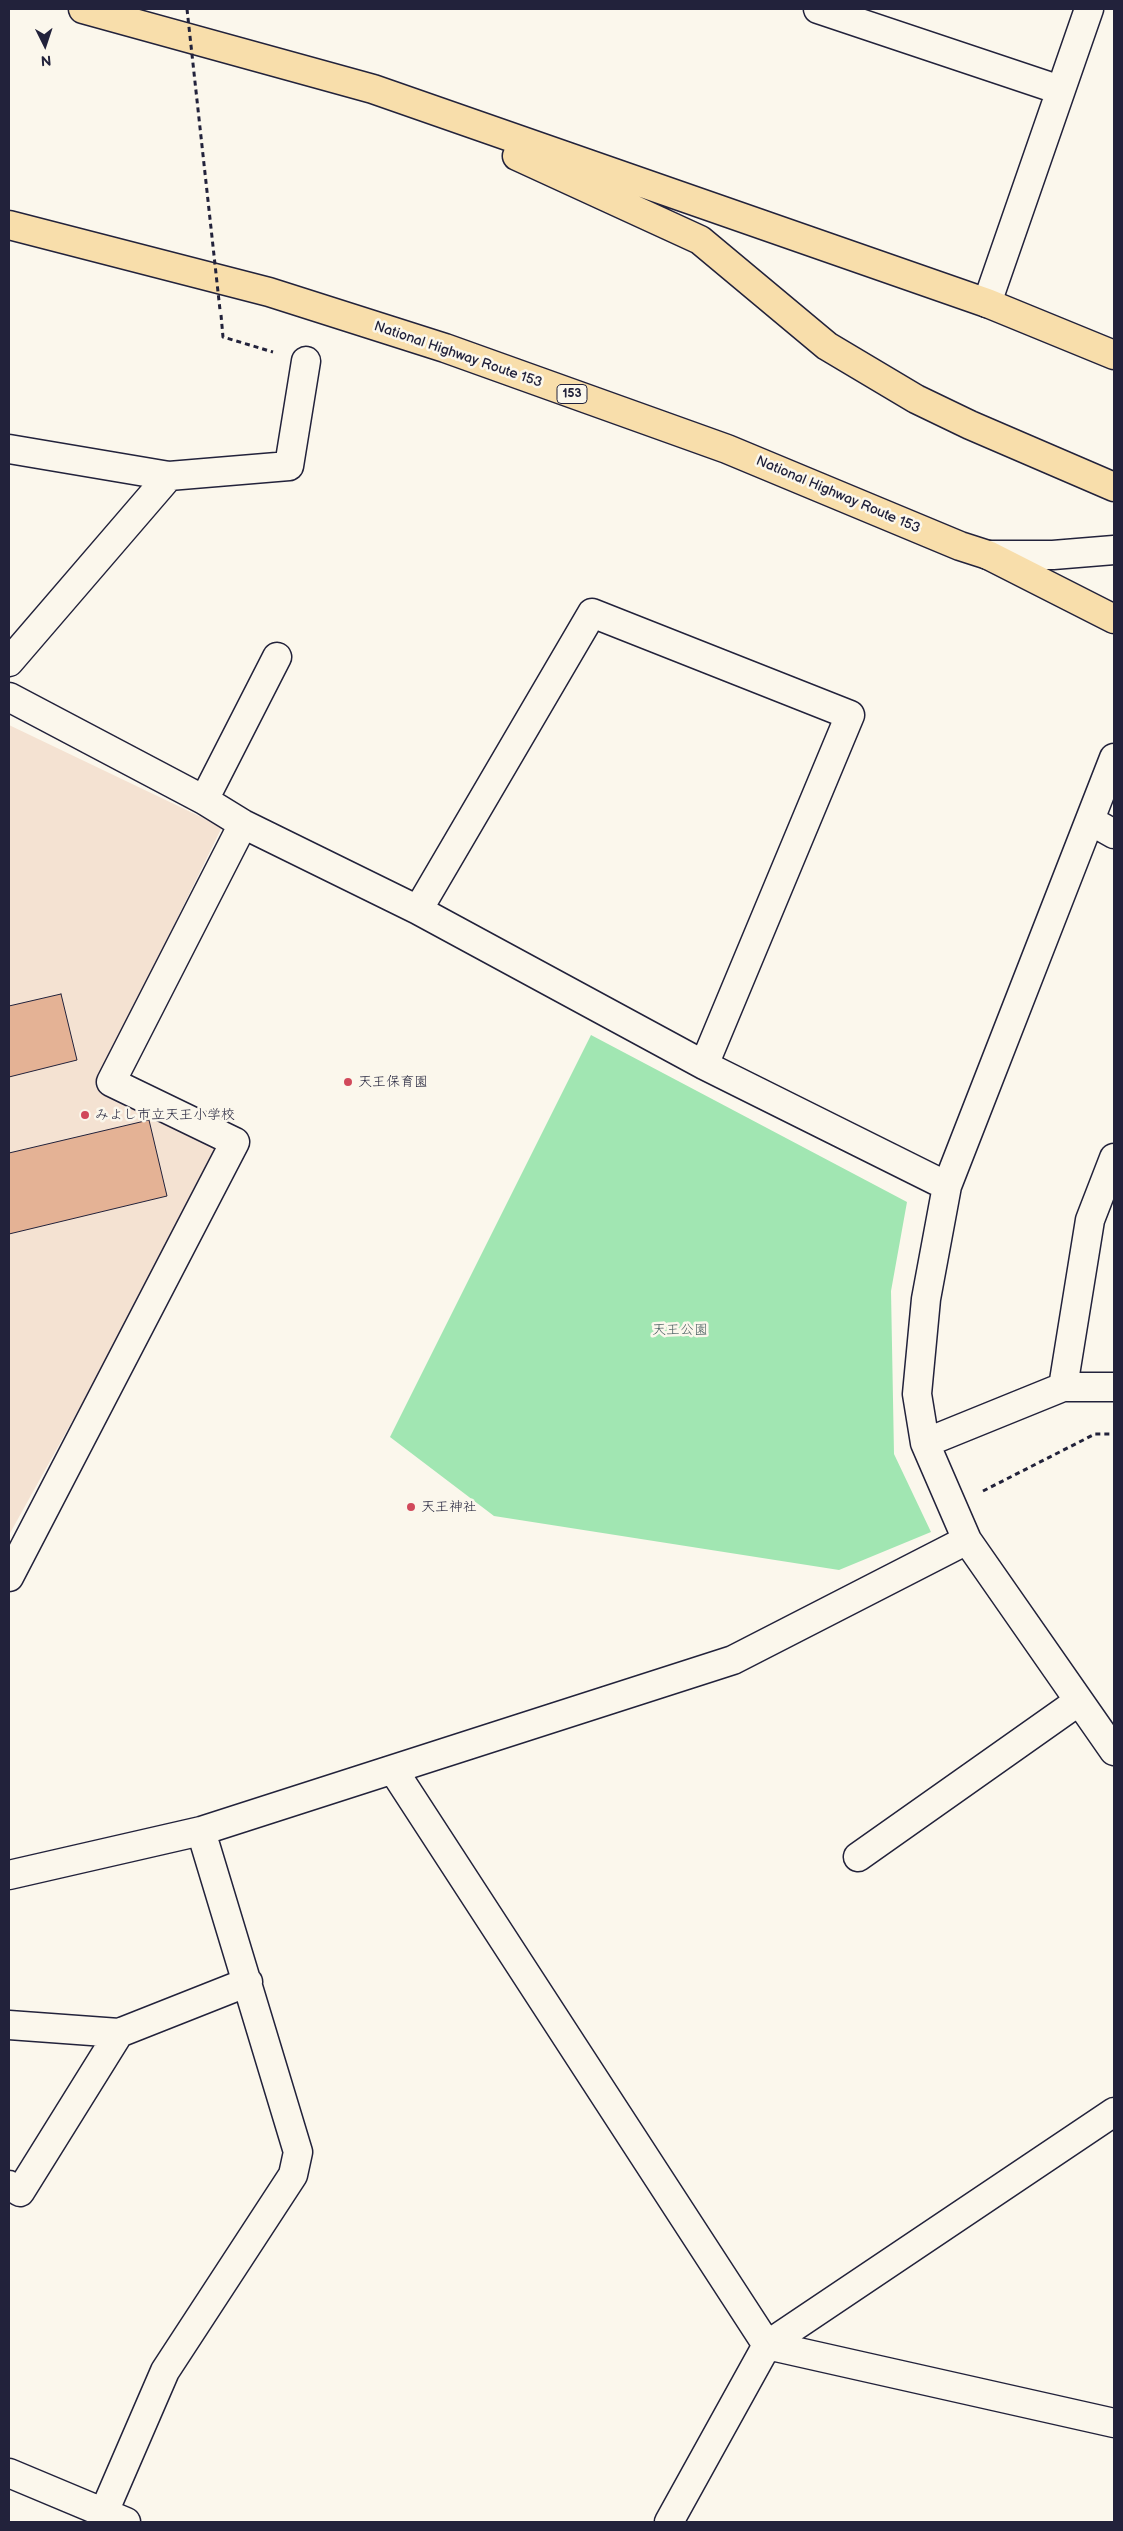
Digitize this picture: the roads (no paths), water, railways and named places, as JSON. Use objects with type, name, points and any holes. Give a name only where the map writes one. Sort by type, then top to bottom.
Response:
[{"type":"highway","points":[[84,9],[373,89],[988,303],[1114,355]]},
{"type":"highway","points":[[373,89],[700,240],[835,351],[923,403],[1114,487]]},
{"type":"highway","name":"National Highway Route 153","points":[[9,224],[269,292],[445,348],[727,449],[960,546],[988,555],[1114,619]]},
{"type":"street","points":[[818,9],[1060,90]]},
{"type":"street","points":[[988,303],[1089,9]]},
{"type":"street","points":[[9,449],[170,476],[290,466],[306,361]]},
{"type":"street","points":[[9,662],[170,476]]},
{"type":"street","points":[[988,555],[1053,555],[1114,550]]},
{"type":"street","points":[[418,910],[592,613],[850,715],[704,1065]]},
{"type":"street","points":[[204,800],[277,657]]},
{"type":"street","points":[[9,697],[204,800],[243,824],[418,910],[704,1065],[947,1186]]},
{"type":"street","points":[[1112,1743],[1079,1701],[967,1540],[925,1443],[917,1394],[926,1299],[947,1186],[1114,758]]},
{"type":"street","points":[[1091,821],[1114,834]]},
{"type":"street","points":[[9,1577],[235,1142],[111,1082],[243,824]]},
{"type":"street","points":[[1063,1387],[1090,1220],[1114,1158]]},
{"type":"street","points":[[925,1443],[1063,1387],[1114,1387]]},
{"type":"street","points":[[9,1875],[202,1832],[734,1660],[967,1540]]},
{"type":"street","points":[[858,1857],[1079,1701]]},
{"type":"street","points":[[394,1770],[767,2345],[1114,2423]]},
{"type":"street","points":[[9,2473],[115,2517],[165,2371],[293,2175],[298,2152],[202,1832]]},
{"type":"street","points":[[9,2026],[119,2033],[248,1982]]},
{"type":"street","points":[[9,2185],[20,2192],[119,2033]]},
{"type":"street","points":[[669,2522],[767,2345],[1114,2112]]},
{"type":"place","name":"天王保育園","points":[[348,1082]]},
{"type":"place","name":"みよし市立天王小学校","points":[[85,1115]]},
{"type":"place","name":"天王神社","points":[[411,1507]]},
{"type":"park label","name":"天王公園","points":[[680,1330]]}]
